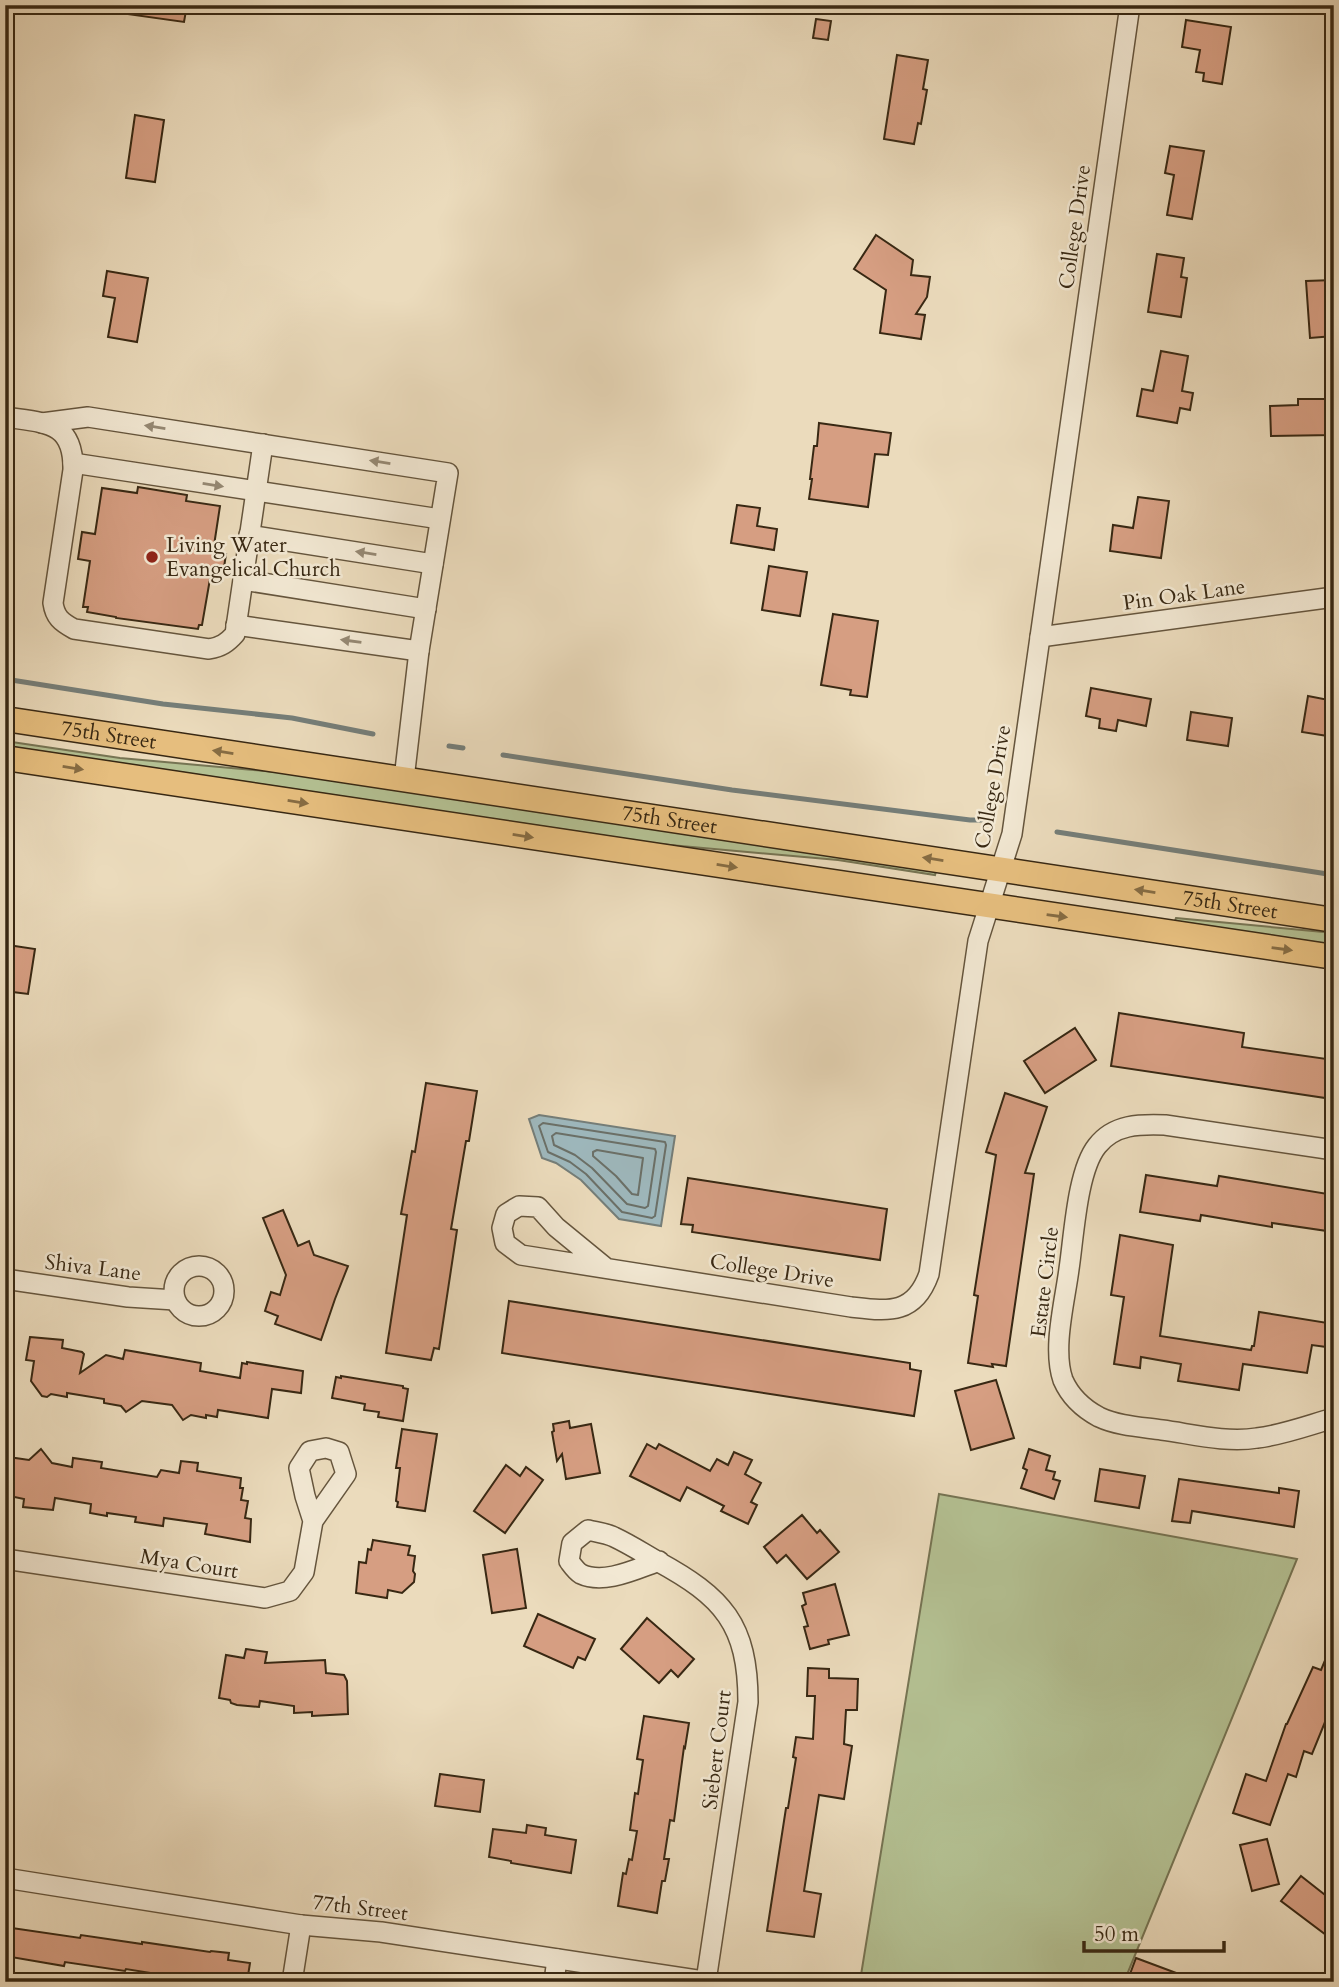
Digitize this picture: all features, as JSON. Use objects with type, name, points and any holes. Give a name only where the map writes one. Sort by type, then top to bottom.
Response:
[{"type":"main road","name":"75th Street","points":[[5,719],[1334,920]]},
{"type":"main road","name":"75th Street","points":[[5,758],[1334,957]]},
{"type":"street","name":"College Drive","points":[[606,1268],[556,1227],[538,1207],[519,1206],[506,1214],[502,1228],[505,1243],[521,1255],[884,1311],[896,1309],[917,1298],[924,1289],[929,1274],[978,941],[1012,834],[1130,5]]},
{"type":"street","points":[[5,417],[42,423],[62,431],[73,454],[53,603],[54,614],[62,623],[74,629],[209,649],[218,648],[235,634],[263,444]]},
{"type":"street","points":[[42,423],[88,417],[448,473],[419,651],[404,779]]},
{"type":"street","points":[[73,463],[440,519]]},
{"type":"street","points":[[249,535],[433,564]]},
{"type":"street","points":[[243,580],[426,609]]},
{"type":"street","name":"Pin Oak Lane","points":[[1040,637],[1334,597]]},
{"type":"street","points":[[236,625],[419,651]]},
{"type":"street","name":"Estate Circle","points":[[1334,1150],[1165,1125],[1138,1124],[1121,1128],[1107,1136],[1096,1147],[1084,1175],[1060,1336],[1060,1363],[1064,1382],[1073,1397],[1085,1408],[1106,1420],[1220,1438],[1255,1439],[1334,1418]]},
{"type":"street","name":"Shiva Lane","points":[[5,1279],[128,1297],[175,1300]]},
{"type":"street","name":"Mya Court","points":[[5,1559],[265,1598],[290,1591],[304,1572],[313,1521]]},
{"type":"street","name":"Siebert Court","points":[[659,1562],[690,1579],[712,1596],[728,1616],[739,1638],[748,1672],[748,1702],[708,1981]]},
{"type":"street","name":"77th Street","points":[[5,1878],[301,1925],[381,1932],[708,1981]]},
{"type":"street","points":[[292,1982],[301,1925]]},
{"type":"street","points":[[554,1982],[557,1959]]},
{"type":"green space","points":[[5,741],[120,758],[287,773],[936,871],[935,875],[838,860],[659,844],[5,746]]},
{"type":"green space","points":[[1176,918],[1334,933],[1334,945],[1175,921]]},
{"type":"green space","points":[[939,1494],[1297,1559],[1124,1982],[905,1982],[861,1975]]},
{"type":"water","points":[[539,1115],[675,1136],[661,1226],[619,1219],[581,1180],[556,1163],[542,1158],[529,1119]]},
{"type":"building","points":[[128,5],[187,5],[184,22],[127,14]]},
{"type":"building","points":[[816,19],[831,21],[828,40],[813,38]]},
{"type":"building","points":[[1186,20],[1231,27],[1222,84],[1203,81],[1204,73],[1196,72],[1200,50],[1182,47]]},
{"type":"building","points":[[897,55],[928,60],[923,89],[927,90],[921,124],[918,123],[914,144],[884,139]]},
{"type":"building","points":[[135,115],[164,120],[155,182],[126,178]]},
{"type":"building","points":[[1170,146],[1204,151],[1192,219],[1167,215],[1174,175],[1165,173]]},
{"type":"building","points":[[876,235],[913,260],[911,275],[930,277],[927,297],[916,314],[925,315],[921,339],[880,333],[886,290],[854,269]]},
{"type":"building","points":[[1157,254],[1184,258],[1181,277],[1187,278],[1181,317],[1148,312]]},
{"type":"building","points":[[107,271],[148,278],[137,342],[108,337],[115,298],[103,296]]},
{"type":"building","points":[[1334,280],[1334,336],[1310,338],[1306,281]]},
{"type":"building","points":[[1161,351],[1188,356],[1182,391],[1193,393],[1190,410],[1180,408],[1177,423],[1137,416],[1142,389],[1153,391]]},
{"type":"building","points":[[1298,399],[1332,399],[1333,435],[1271,436],[1270,406],[1298,405]]},
{"type":"building","points":[[819,423],[891,433],[888,455],[875,454],[868,507],[809,499]]},
{"type":"building","name":"Living Water Evangelical Church","points":[[138,487],[187,495],[186,501],[220,506],[213,552],[226,554],[222,581],[210,579],[202,625],[199,625],[198,629],[116,618],[87,612],[88,607],[83,607],[90,561],[78,559],[82,532],[95,534],[102,488],[137,493]]},
{"type":"building","points":[[1138,497],[1169,501],[1161,558],[1110,551],[1113,525],[1133,528]]},
{"type":"building","points":[[737,505],[760,508],[757,526],[777,529],[774,550],[731,543]]},
{"type":"building","points":[[769,566],[807,572],[800,616],[762,610]]},
{"type":"building","points":[[833,614],[878,621],[867,697],[850,695],[851,690],[821,685]]},
{"type":"building","points":[[1091,688],[1151,699],[1146,726],[1118,720],[1116,731],[1099,728],[1100,719],[1086,716]]},
{"type":"building","points":[[1308,696],[1334,701],[1334,737],[1302,732]]},
{"type":"building","points":[[1191,712],[1232,718],[1228,746],[1187,740]]},
{"type":"building","points":[[8,945],[35,949],[28,994],[5,991]]},
{"type":"building","points":[[1119,1013],[1244,1033],[1242,1047],[1334,1060],[1332,1099],[1111,1066]]},
{"type":"building","points":[[1075,1028],[1096,1060],[1045,1093],[1024,1061]]},
{"type":"building","points":[[426,1083],[477,1091],[451,1229],[457,1230],[439,1349],[434,1348],[431,1360],[386,1353],[407,1215],[401,1214],[412,1151],[415,1152]]},
{"type":"building","points":[[1005,1093],[1047,1107],[1025,1173],[1034,1174],[1006,1366],[992,1364],[993,1367],[968,1363],[978,1296],[974,1295],[996,1155],[986,1152]]},
{"type":"building","points":[[1146,1175],[1217,1186],[1219,1176],[1334,1195],[1334,1232],[1272,1223],[1272,1227],[1201,1215],[1200,1221],[1140,1212]]},
{"type":"building","points":[[688,1178],[887,1209],[880,1260],[692,1232],[693,1225],[681,1224]]},
{"type":"building","points":[[283,1210],[298,1246],[309,1241],[314,1255],[348,1266],[321,1340],[275,1324],[278,1316],[265,1311],[271,1292],[280,1295],[286,1275],[263,1218]]},
{"type":"building","points":[[1120,1235],[1173,1245],[1160,1336],[1251,1350],[1254,1346],[1259,1312],[1334,1324],[1334,1348],[1312,1345],[1307,1373],[1243,1364],[1239,1390],[1178,1381],[1181,1364],[1141,1357],[1140,1368],[1114,1364],[1124,1297],[1111,1295]]},
{"type":"building","points":[[509,1301],[910,1363],[910,1369],[921,1371],[914,1416],[502,1353]]},
{"type":"building","points":[[30,1337],[63,1340],[62,1348],[82,1352],[84,1354],[80,1373],[106,1355],[123,1359],[125,1350],[201,1363],[200,1371],[240,1378],[242,1363],[247,1362],[303,1371],[301,1393],[272,1389],[268,1418],[218,1410],[217,1417],[191,1415],[183,1420],[172,1405],[142,1401],[126,1412],[121,1406],[104,1403],[104,1399],[67,1393],[67,1397],[51,1394],[42,1396],[31,1381],[34,1361],[26,1360]]},
{"type":"building","points":[[336,1377],[408,1389],[403,1421],[378,1417],[379,1412],[364,1410],[365,1404],[332,1398]]},
{"type":"building","points":[[996,1380],[1014,1438],[971,1450],[955,1391]]},
{"type":"building","points":[[569,1421],[570,1428],[591,1424],[600,1473],[566,1479],[562,1454],[557,1461],[552,1432],[553,1424]]},
{"type":"building","points":[[402,1429],[437,1434],[425,1511],[397,1507],[400,1468],[396,1468]]},
{"type":"building","points":[[647,1444],[656,1449],[659,1444],[710,1471],[717,1459],[728,1465],[734,1452],[752,1460],[745,1474],[761,1483],[751,1502],[757,1505],[748,1524],[721,1511],[724,1506],[687,1487],[680,1501],[630,1476]]},
{"type":"building","points":[[41,1449],[52,1463],[72,1467],[73,1458],[102,1462],[101,1468],[157,1477],[161,1470],[179,1473],[181,1461],[198,1463],[197,1471],[241,1478],[241,1500],[248,1501],[245,1518],[251,1519],[250,1542],[205,1534],[207,1524],[164,1518],[163,1526],[135,1522],[136,1517],[90,1513],[91,1504],[55,1498],[53,1510],[23,1507],[24,1499],[5,1495],[8,1457],[29,1460]]},
{"type":"building","points":[[1029,1449],[1050,1456],[1046,1470],[1055,1472],[1053,1479],[1060,1481],[1054,1499],[1021,1488],[1027,1470],[1023,1468]]},
{"type":"building","points":[[506,1465],[520,1476],[526,1467],[543,1480],[505,1533],[474,1511]]},
{"type":"building","points":[[1100,1469],[1145,1476],[1139,1508],[1095,1501]]},
{"type":"building","points":[[1179,1479],[1279,1493],[1279,1488],[1299,1491],[1294,1527],[1192,1511],[1190,1523],[1172,1521]]},
{"type":"building","points":[[802,1515],[817,1533],[820,1530],[839,1552],[807,1579],[786,1555],[777,1563],[764,1547]]},
{"type":"building","points":[[373,1540],[410,1546],[408,1555],[415,1556],[414,1582],[402,1593],[388,1590],[387,1598],[356,1593],[359,1562],[366,1563],[368,1549],[371,1550]]},
{"type":"building","points":[[517,1549],[526,1608],[492,1613],[483,1555]]},
{"type":"building","points":[[835,1584],[849,1635],[828,1640],[829,1644],[810,1649],[804,1627],[808,1626],[802,1606],[806,1604],[803,1593]]},
{"type":"building","points":[[538,1614],[595,1639],[585,1660],[578,1657],[573,1668],[524,1646]]},
{"type":"building","points":[[647,1618],[694,1659],[678,1677],[671,1670],[659,1683],[621,1649]]},
{"type":"building","points":[[1334,1639],[1334,1700],[1312,1754],[1304,1751],[1296,1777],[1288,1774],[1270,1825],[1233,1813],[1246,1774],[1266,1781],[1286,1724],[1313,1667],[1321,1670]]},
{"type":"building","points":[[246,1649],[267,1652],[265,1663],[325,1660],[326,1673],[344,1675],[347,1681],[348,1714],[312,1716],[312,1712],[294,1713],[294,1706],[260,1701],[259,1707],[237,1705],[230,1700],[219,1698],[226,1655],[244,1658]]},
{"type":"building","points":[[808,1668],[829,1669],[829,1678],[858,1679],[857,1710],[846,1710],[844,1744],[852,1746],[844,1799],[819,1795],[804,1891],[821,1894],[814,1937],[767,1931],[796,1758],[793,1757],[796,1737],[813,1739],[815,1696],[807,1696]]},
{"type":"building","points":[[644,1716],[689,1723],[674,1821],[670,1820],[664,1859],[669,1859],[657,1913],[618,1906],[623,1873],[626,1874],[629,1859],[632,1860],[637,1831],[630,1830],[643,1760],[637,1759]]},
{"type":"building","points":[[440,1774],[484,1780],[480,1812],[435,1806]]},
{"type":"building","points":[[527,1825],[546,1828],[545,1835],[576,1840],[571,1873],[489,1857],[493,1829],[526,1833]]},
{"type":"building","points":[[1267,1839],[1279,1884],[1252,1891],[1240,1845]]},
{"type":"building","points":[[1301,1876],[1334,1902],[1334,1941],[1281,1901]]},
{"type":"building","points":[[5,1927],[80,1938],[81,1935],[229,1953],[228,1960],[250,1963],[247,1982],[207,1982],[126,1969],[125,1971],[65,1962],[64,1966],[5,1956]]},
{"type":"building","points":[[1136,1958],[1195,1980],[1195,1982],[1127,1982]]},
{"type":"waterway","points":[[5,679],[163,704],[292,718],[373,734]]},
{"type":"waterway","points":[[449,746],[463,748]]},
{"type":"waterway","points":[[503,755],[732,790],[981,820]]},
{"type":"waterway","points":[[1057,832],[1334,875]]},
{"type":"place","name":"Living Water Evangelical Church","points":[[152,557]]}]
